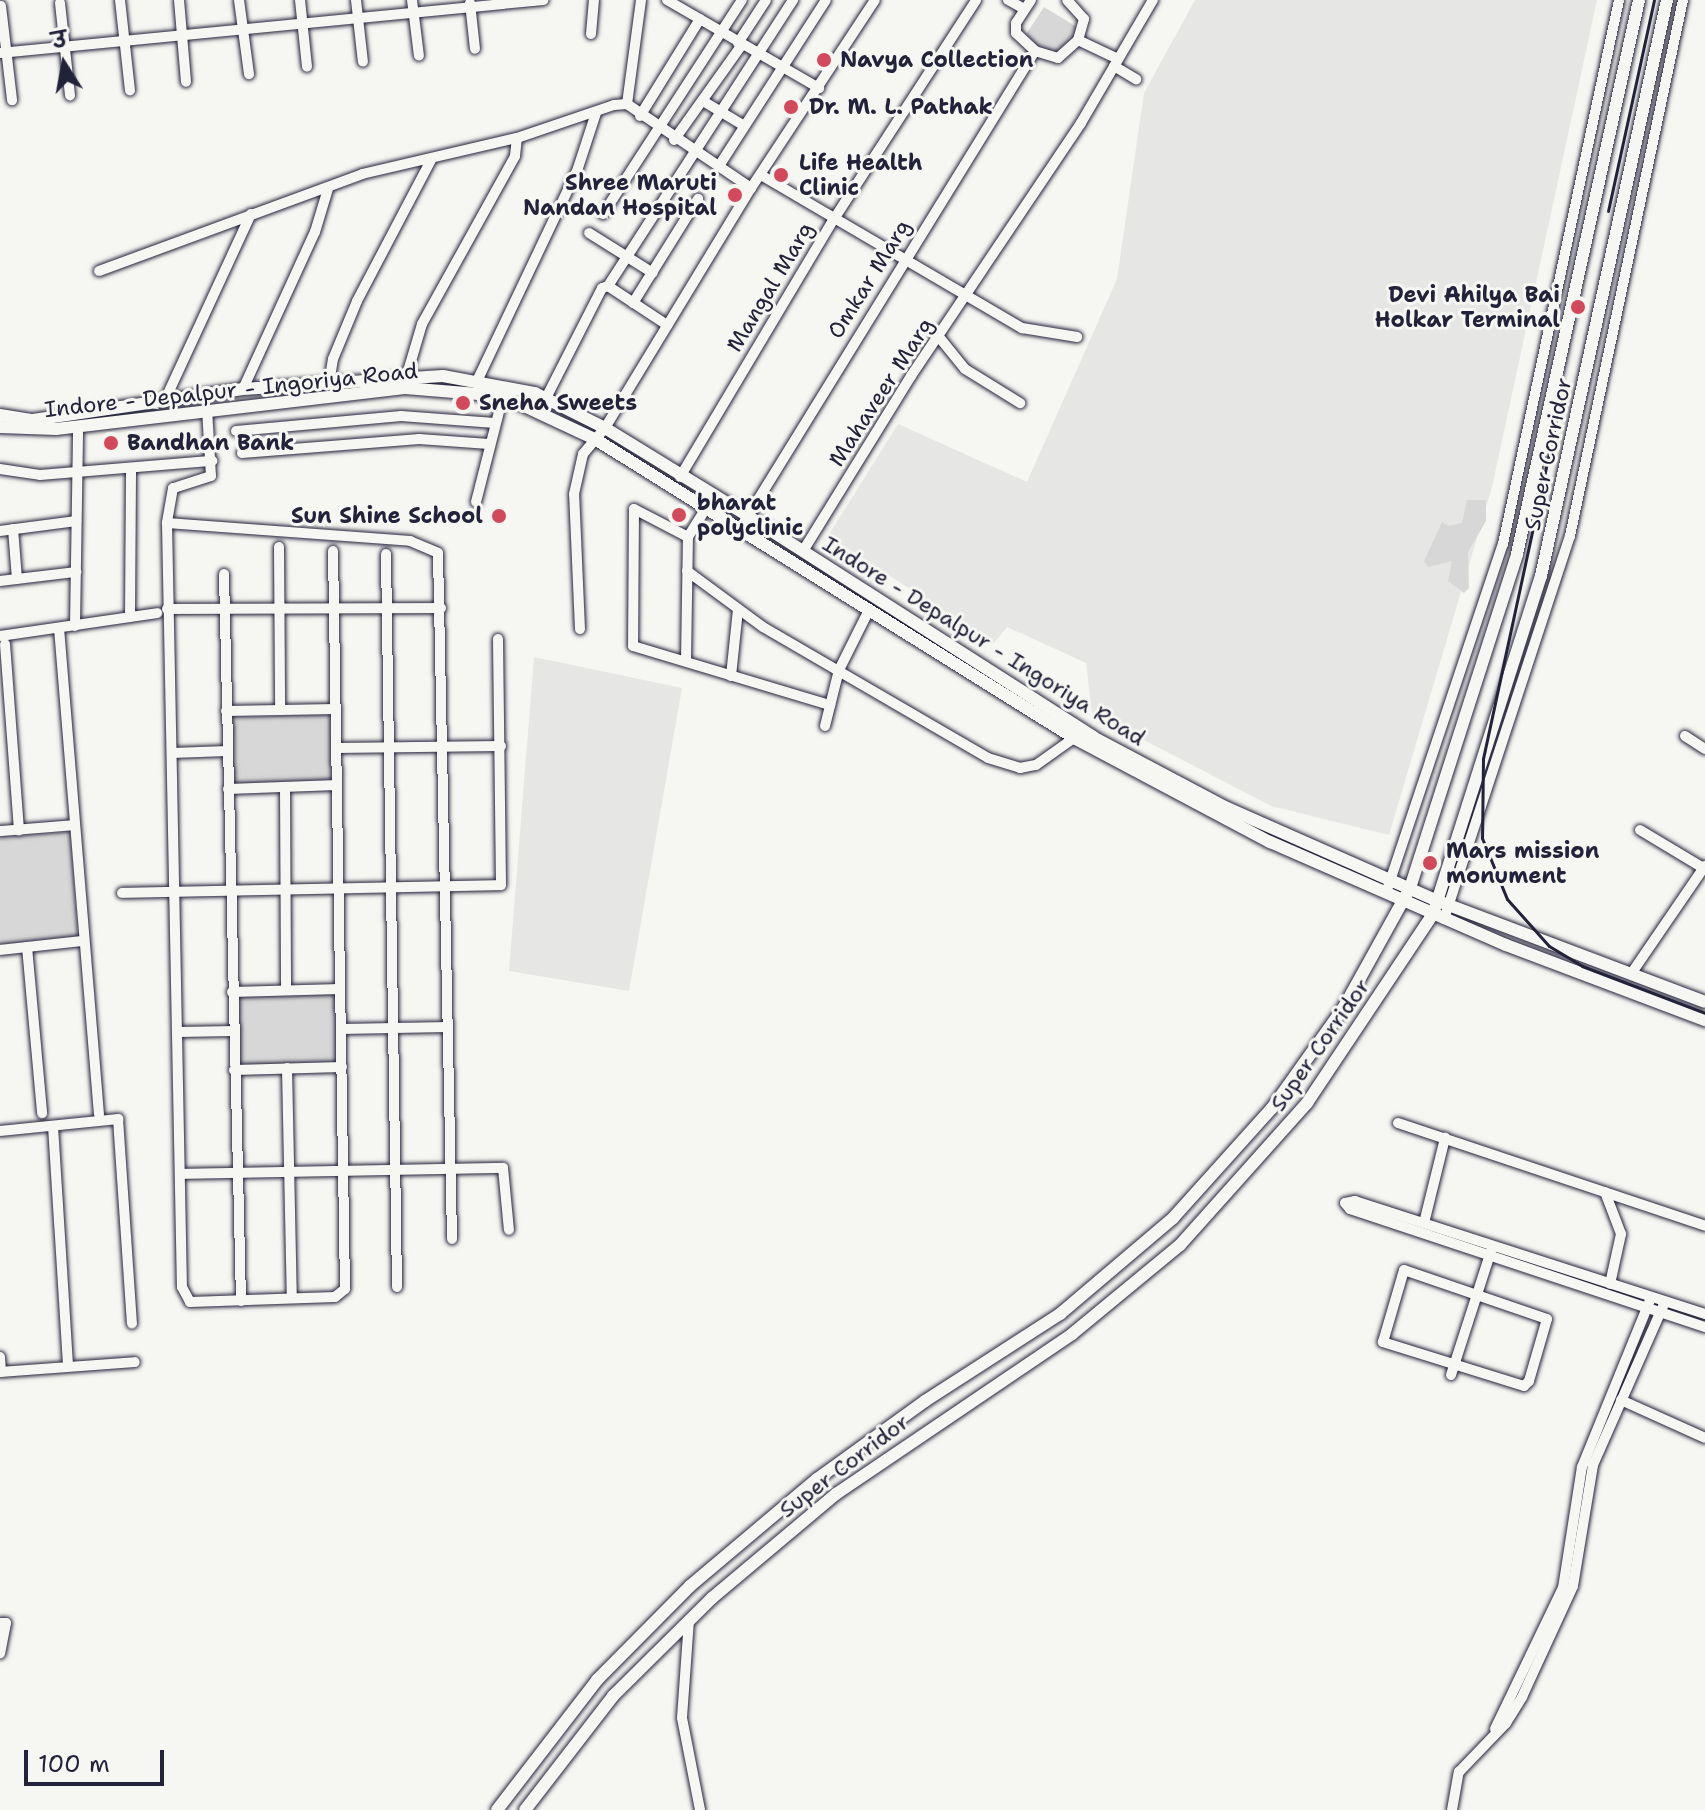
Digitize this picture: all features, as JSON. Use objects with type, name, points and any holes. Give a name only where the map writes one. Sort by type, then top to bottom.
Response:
[{"type":"main road","name":"Super Corridor","points":[[497,1810],[597,1680],[690,1586],[817,1479],[925,1401],[1060,1314],[1173,1218],[1229,1159],[1307,1062],[1410,888],[1517,554],[1639,0]]},
{"type":"main road","name":"Super Corridor","points":[[525,1810],[613,1696],[689,1620],[836,1494],[1072,1334],[1180,1245],[1307,1103],[1439,916],[1541,576],[1667,0]]},
{"type":"main road","name":"Indore - Depalpur - Ingoriya Road","points":[[0,415],[33,420],[243,389],[406,378],[478,379],[546,398],[605,428],[680,477],[748,516],[1093,737],[1277,833],[1443,903],[1705,1002]]},
{"type":"main road","name":"Indore - Depalpur - Ingoriya Road","points":[[0,427],[31,431],[405,388],[503,396],[595,439],[1074,738],[1270,842],[1542,959],[1705,1020]]},
{"type":"main road","points":[[1537,939],[1542,959]]},
{"type":"street","points":[[120,0],[130,90]]},
{"type":"street","points":[[179,0],[186,82]]},
{"type":"street","points":[[239,0],[249,74]]},
{"type":"street","points":[[300,0],[307,67]]},
{"type":"street","points":[[356,0],[363,62]]},
{"type":"street","points":[[412,0],[419,56]]},
{"type":"street","points":[[3,53],[358,18],[470,3],[541,0]]},
{"type":"street","points":[[591,34],[594,0]]},
{"type":"street","points":[[627,104],[641,0]]},
{"type":"street","points":[[667,0],[819,88]]},
{"type":"street","points":[[603,214],[742,0]]},
{"type":"street","points":[[674,140],[740,45],[766,0]]},
{"type":"street","points":[[546,398],[595,300],[628,259],[793,0]]},
{"type":"street","points":[[719,166],[826,0]]},
{"type":"street","points":[[580,629],[574,494],[583,454],[605,428],[751,188],[875,0]]},
{"type":"street","name":"Mangal Marg","points":[[680,477],[834,219],[976,0]]},
{"type":"street","points":[[1008,0],[1027,4],[1016,33],[1035,51],[1058,58],[1078,40],[1084,19],[1067,0]]},
{"type":"street","name":"Mahaveer Marg","points":[[803,551],[968,296],[1153,0]]},
{"type":"street","points":[[1386,894],[1503,544],[1619,0]]},
{"type":"street","points":[[1443,903],[1570,536],[1683,0]]},
{"type":"street","points":[[60,3],[70,95]]},
{"type":"street","points":[[470,3],[475,49]]},
{"type":"street","points":[[1,6],[3,53],[12,100]]},
{"type":"street","points":[[640,116],[700,19]]},
{"type":"street","points":[[1078,40],[1116,62],[1136,79]]},
{"type":"street","name":"Omkar Marg","points":[[740,529],[1035,51]]},
{"type":"street","points":[[703,101],[743,125]]},
{"type":"street","points":[[99,271],[362,174],[517,138],[627,104]]},
{"type":"street","points":[[627,104],[674,140],[751,188]]},
{"type":"street","points":[[478,379],[578,168],[596,113]]},
{"type":"street","points":[[406,378],[422,324],[515,156],[517,138]]},
{"type":"street","points":[[329,384],[333,359],[357,301],[431,160]]},
{"type":"street","points":[[761,175],[1022,328],[1077,337]]},
{"type":"street","points":[[243,389],[315,232],[328,189]]},
{"type":"street","points":[[633,303],[698,199]]},
{"type":"street","points":[[165,400],[251,214]]},
{"type":"street","points":[[589,233],[653,273]]},
{"type":"street","points":[[608,286],[667,325]]},
{"type":"street","points":[[939,337],[965,369],[1020,403]]},
{"type":"street","points":[[476,502],[503,396]]},
{"type":"street","points":[[207,409],[212,461],[208,480],[169,493],[162,611],[172,753],[185,1300],[335,1297],[345,1289],[345,1171],[331,609],[333,551]]},
{"type":"street","points":[[236,431],[401,416],[495,423]]},
{"type":"street","points":[[75,626],[78,426]]},
{"type":"street","points":[[242,453],[419,439],[489,444]]},
{"type":"street","points":[[0,469],[40,475],[79,468],[131,469],[212,461]]},
{"type":"street","points":[[130,617],[131,469]]},
{"type":"street","points":[[686,661],[688,537],[706,508]]},
{"type":"street","points":[[688,537],[634,509],[633,646],[830,705]]},
{"type":"street","points":[[0,531],[76,521]]},
{"type":"street","points":[[167,523],[424,543],[438,553],[452,1239]]},
{"type":"street","points":[[13,529],[17,579]]},
{"type":"street","points":[[279,547],[280,710]]},
{"type":"street","points":[[386,554],[397,1287]]},
{"type":"street","points":[[687,571],[738,609],[988,758],[1020,768],[1036,765],[1074,738]]},
{"type":"street","points":[[0,581],[76,572]]},
{"type":"street","points":[[224,574],[241,1301]]},
{"type":"street","points":[[19,830],[2,640],[162,611],[441,608]]},
{"type":"street","points":[[731,676],[738,609]]},
{"type":"street","points":[[825,726],[839,670],[869,610]]},
{"type":"street","points":[[59,628],[82,941],[99,1114]]},
{"type":"street","points":[[122,893],[496,887],[504,879],[498,639]]},
{"type":"street","points":[[226,711],[335,709]]},
{"type":"street","points":[[1685,736],[1705,749]]},
{"type":"street","points":[[336,748],[501,746]]},
{"type":"street","points":[[172,753],[227,751]]},
{"type":"street","points":[[228,789],[337,785]]},
{"type":"street","points":[[285,787],[286,990]]},
{"type":"street","points":[[0,831],[74,825]]},
{"type":"street","points":[[1631,974],[1704,868],[1640,830]]},
{"type":"street","points":[[0,950],[82,941]]},
{"type":"street","points":[[27,947],[42,1113]]},
{"type":"street","points":[[232,992],[340,989]]},
{"type":"street","points":[[341,1029],[448,1027]]},
{"type":"street","points":[[179,1032],[233,1031]]},
{"type":"street","points":[[234,1070],[342,1067]]},
{"type":"street","points":[[287,1068],[292,1298]]},
{"type":"street","points":[[0,1131],[118,1119],[132,1324]]},
{"type":"street","points":[[1398,1123],[1705,1226]]},
{"type":"street","points":[[53,1126],[68,1366]]},
{"type":"street","points":[[1424,1223],[1445,1138]]},
{"type":"street","points":[[181,1174],[503,1168],[509,1230]]},
{"type":"street","points":[[1605,1192],[1621,1234],[1610,1284]]},
{"type":"street","points":[[1705,1314],[1666,1299],[1610,1284],[1492,1250],[1350,1209],[1345,1203],[1348,1200],[1424,1223],[1492,1250],[1705,1327]]},
{"type":"street","points":[[1453,1369],[1492,1250]]},
{"type":"street","points":[[1404,1270],[1477,1293],[1547,1319],[1529,1381],[1524,1386],[1453,1369],[1383,1342],[1398,1276],[1404,1270]]},
{"type":"street","points":[[1452,1810],[1459,1772],[1494,1731],[1563,1588],[1582,1467],[1652,1295]]},
{"type":"street","points":[[1494,1731],[1506,1723],[1522,1697],[1573,1586],[1589,1480],[1666,1299]]},
{"type":"street","points":[[0,1357],[1,1372],[135,1362]]},
{"type":"street","points":[[1621,1400],[1705,1438]]},
{"type":"street","points":[[689,1620],[682,1718],[700,1810]]},
{"type":"street","points":[[0,1623],[6,1623],[0,1653]]},
{"type":"shaded area","points":[[1195,0],[1597,0],[1492,487],[1389,835],[1271,806],[1092,713],[1086,663],[1007,627],[994,643],[828,536],[898,424],[1027,482],[1117,279],[1144,93]]},
{"type":"shaded area","points":[[1044,7],[1077,27],[1080,37],[1062,62],[1023,39]]},
{"type":"shaded area","points":[[1467,500],[1486,500],[1486,521],[1468,552],[1469,588],[1464,593],[1448,581],[1452,561],[1428,567],[1424,561],[1442,522],[1448,526],[1462,523]]},
{"type":"shaded area","points":[[534,657],[682,688],[629,991],[509,971]]},
{"type":"shaded area","points":[[330,715],[331,782],[234,784],[233,717]]},
{"type":"shaded area","points":[[70,832],[78,938],[0,944],[0,837]]},
{"type":"shaded area","points":[[335,993],[337,1062],[239,1065],[237,997]]},
{"type":"railway","points":[[1608,211],[1654,0]]},
{"type":"railway","points":[[1559,407],[1483,759],[1482,838],[1507,899],[1549,946],[1582,966],[1705,1013]]},
{"type":"place","name":"Navya Collection","points":[[824,60]]},
{"type":"place","name":"Dr. M. L. Pathak","points":[[791,107]]},
{"type":"place","name":"Life Health Clinic","points":[[781,175]]},
{"type":"place","name":"Shree Maruti Nandan Hospital","points":[[735,195]]},
{"type":"place","name":"Devi Ahilya Bai Holkar Terminal","points":[[1578,307]]},
{"type":"place","name":"Sneha Sweets","points":[[463,403]]},
{"type":"place","name":"Bandhan Bank","points":[[111,443]]},
{"type":"place","name":"bharat polyclinic","points":[[679,515]]},
{"type":"place","name":"Sun Shine School","points":[[499,516]]},
{"type":"place","name":"Mars mission monument","points":[[1430,863]]}]
